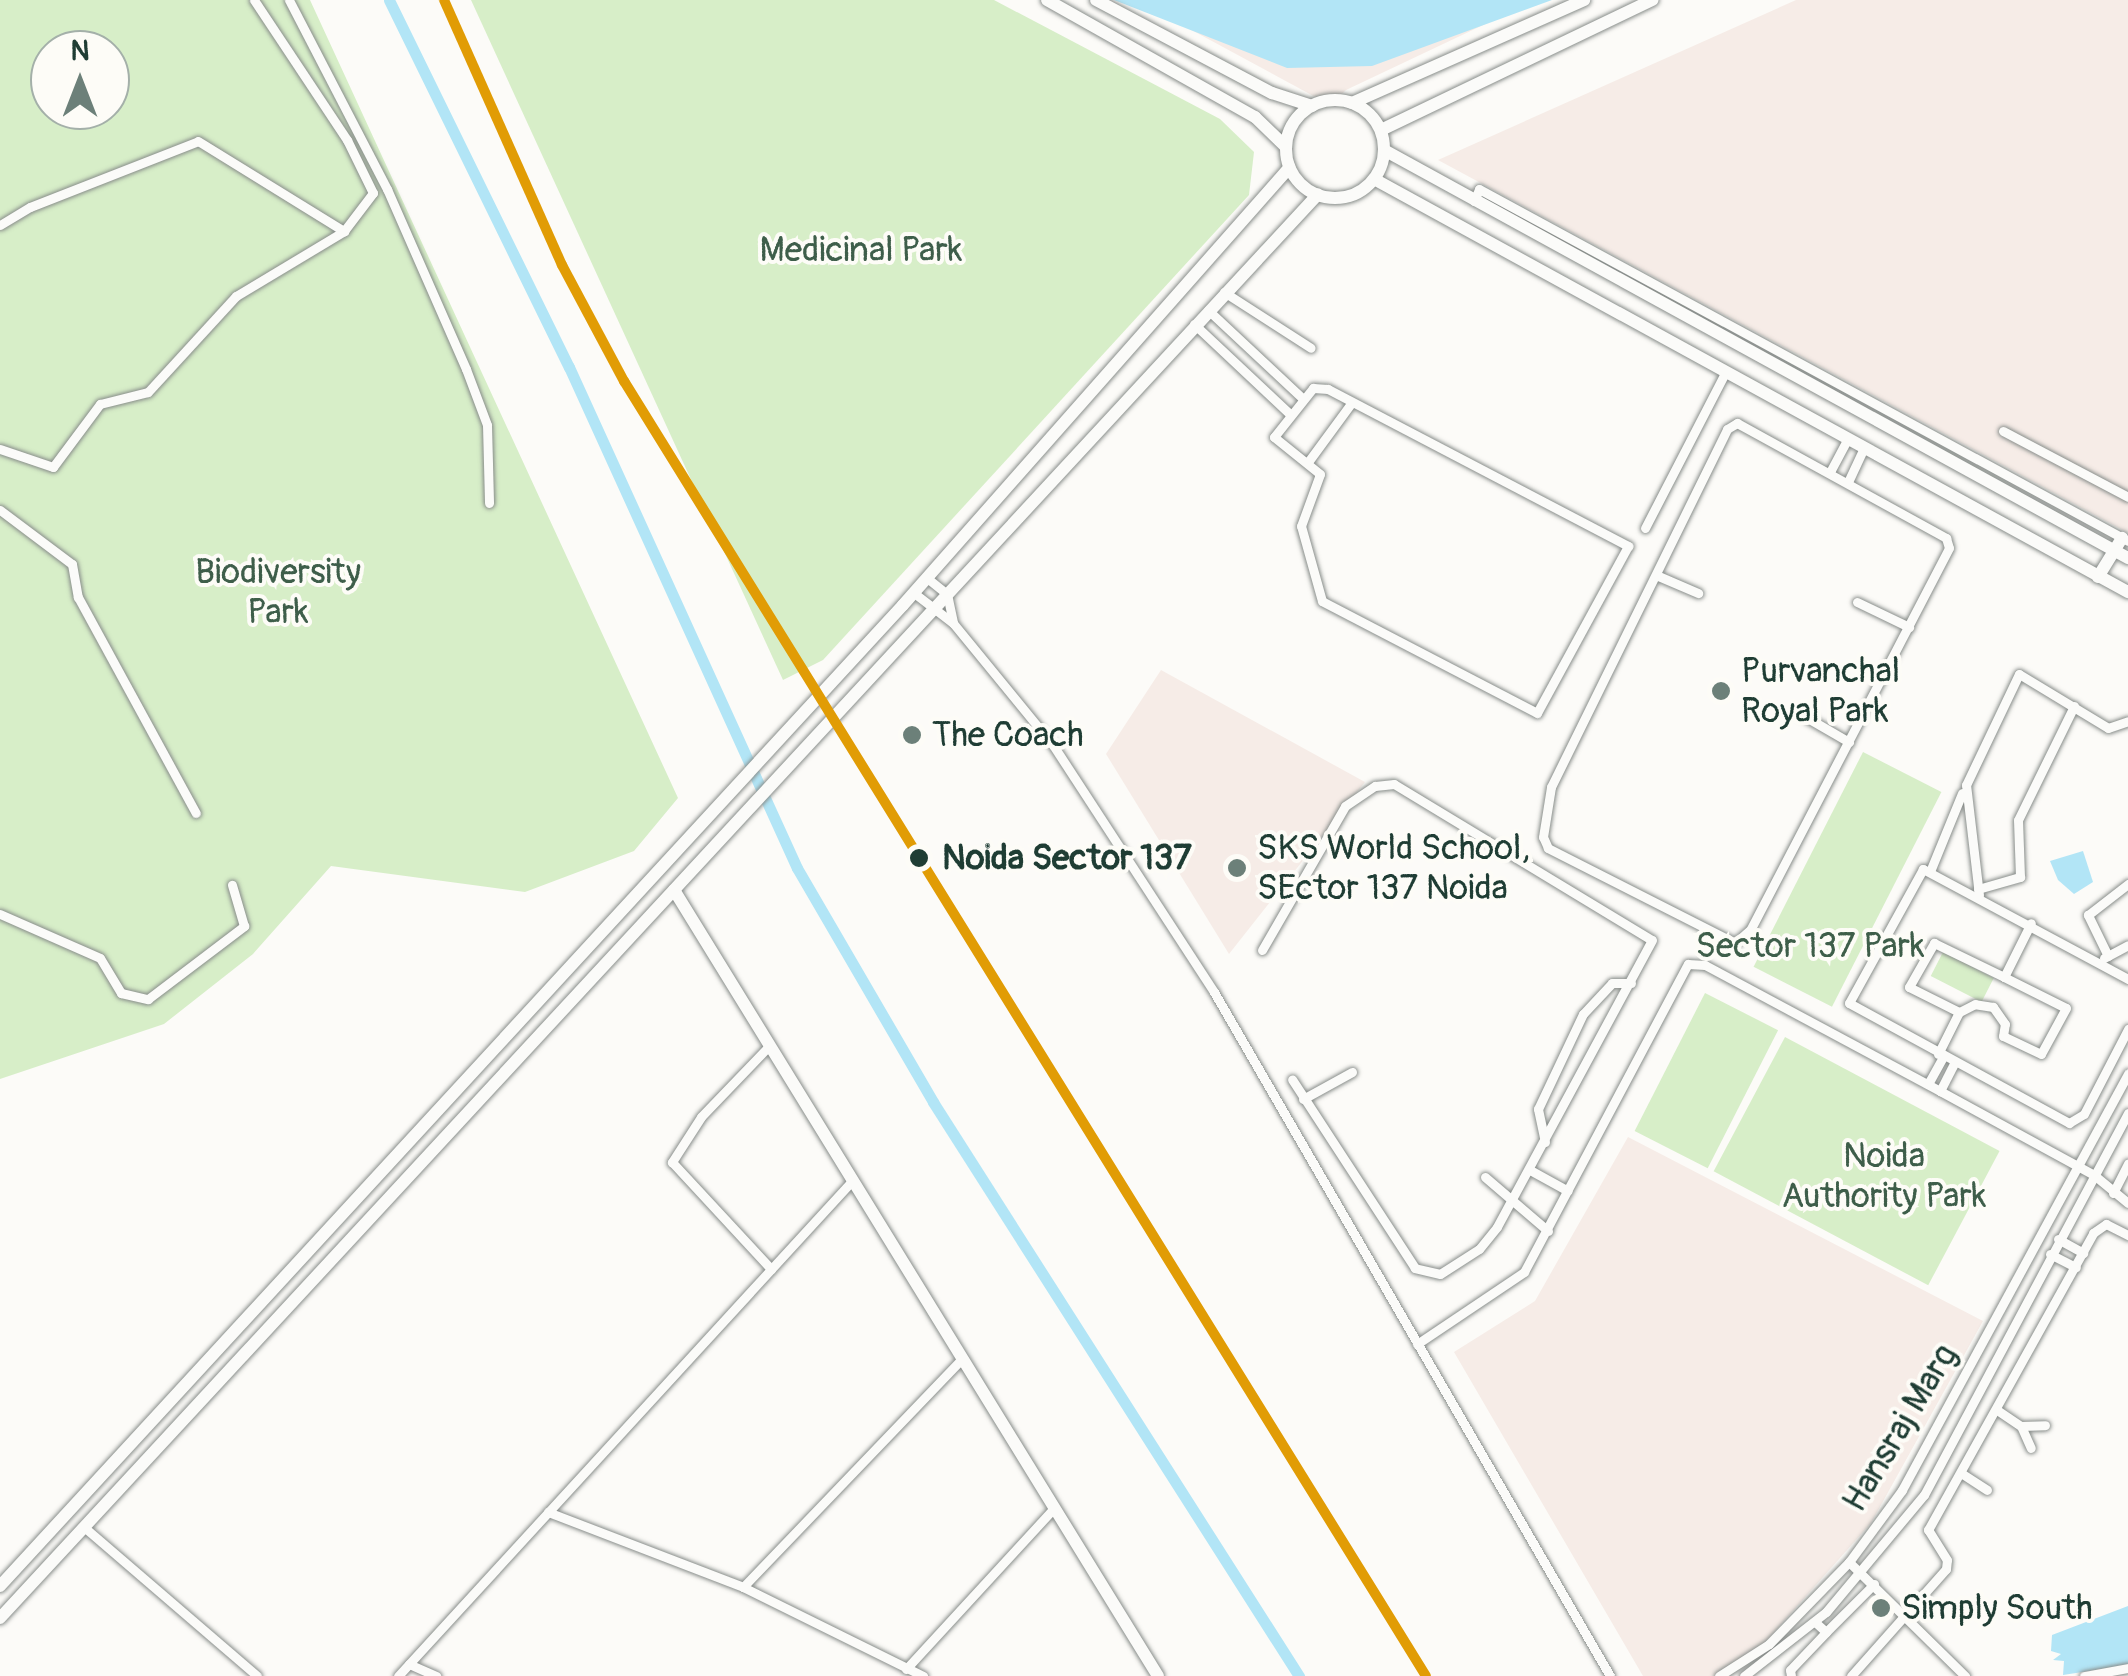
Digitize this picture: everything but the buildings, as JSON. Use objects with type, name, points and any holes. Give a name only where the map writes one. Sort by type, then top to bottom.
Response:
[{"type":"street","points":[[0,450],[52,467],[100,404],[148,392],[236,296],[344,230],[373,193],[347,140],[254,0]]},
{"type":"street","points":[[289,0],[387,189],[466,368],[488,426],[489,503]]},
{"type":"street","points":[[1047,0],[1255,117],[1286,147]]},
{"type":"street","points":[[1096,0],[1272,93],[1312,106],[1352,103],[1584,0]]},
{"type":"street","points":[[1381,130],[1652,0]]},
{"type":"street","points":[[1312,106],[1296,118],[1286,147],[1290,167],[1318,194],[1349,196],[1374,179],[1384,150],[1381,130],[1352,103]]},
{"type":"street","points":[[0,225],[30,206],[198,141],[344,230]]},
{"type":"street","points":[[1384,150],[2128,558]]},
{"type":"street","points":[[0,1586],[914,593],[1290,167]]},
{"type":"street","points":[[1374,179],[2128,592]]},
{"type":"street","points":[[1474,200],[1479,189],[2125,540],[2098,577]]},
{"type":"street","points":[[0,1618],[1318,194]]},
{"type":"street","points":[[1224,292],[1311,348]]},
{"type":"street","points":[[1208,310],[1303,399]]},
{"type":"street","points":[[1194,324],[1290,414]]},
{"type":"street","points":[[1645,528],[1726,371]]},
{"type":"street","points":[[1319,386],[1352,402],[1630,550],[1537,713],[1322,601],[1302,532],[1320,474],[1274,438],[1290,414],[1319,386]]},
{"type":"street","points":[[1308,462],[1352,402]]},
{"type":"street","points":[[1733,425],[1830,472],[1949,542],[1849,742],[1738,943],[1548,848],[1543,836],[1551,787],[1733,425]]},
{"type":"street","points":[[2003,432],[2128,496]]},
{"type":"street","points":[[1830,472],[1848,438]]},
{"type":"street","points":[[1848,482],[1864,447]]},
{"type":"street","points":[[0,510],[72,564],[78,597],[196,813]]},
{"type":"street","points":[[1656,574],[1698,594]]},
{"type":"street","points":[[927,578],[947,594],[952,622]]},
{"type":"street","points":[[914,593],[952,622],[1054,746],[1287,1119],[1610,1676]]},
{"type":"street","points":[[1857,602],[1909,627]]},
{"type":"street","points":[[1931,869],[2019,674],[2108,728],[2128,722]]},
{"type":"street","points":[[1978,892],[2020,877],[2018,820],[2074,706]]},
{"type":"street","points":[[1799,713],[1849,742]]},
{"type":"street","points":[[1262,950],[1345,806],[1375,786],[1394,784],[1650,938],[1631,983],[1530,1170],[1479,1249],[1440,1274],[1426,1275],[1393,1234],[1326,1121],[1307,1105],[1292,1080]]},
{"type":"street","points":[[1966,785],[1978,892]]},
{"type":"street","points":[[2128,979],[2104,958],[1931,869],[1917,874],[1849,1003],[1954,1063],[2078,1122],[2128,1029]]},
{"type":"street","points":[[0,914],[100,958],[121,993],[148,999],[244,926],[232,884]]},
{"type":"street","points":[[2104,958],[2088,914],[2128,884]]},
{"type":"street","points":[[674,890],[960,1361],[1158,1676]]},
{"type":"street","points":[[2004,977],[2031,923]]},
{"type":"street","points":[[1928,1084],[1959,1012],[1975,1004],[1993,1007],[2005,1024],[2003,1036],[2041,1054],[2066,1008],[1934,944],[1909,988],[1959,1012]]},
{"type":"street","points":[[2104,958],[2128,945]]},
{"type":"street","points":[[1417,1344],[1517,1279],[1548,1231],[1688,964],[1705,965],[1940,1090],[2078,1166],[2128,1203]]},
{"type":"street","points":[[1545,1142],[1538,1109],[1582,1014],[1612,983],[1631,983]]},
{"type":"street","points":[[769,1046],[701,1117],[672,1162],[771,1270]]},
{"type":"street","points":[[1940,1090],[1954,1063]]},
{"type":"street","points":[[1287,1119],[1352,1072]]},
{"type":"street","name":"Hansraj Marg","points":[[1719,1676],[1769,1644],[1850,1562],[1902,1490],[2128,1073]]},
{"type":"street","name":"Hansraj Marg","points":[[1744,1676],[1815,1622],[1862,1572],[1924,1495],[2128,1113]]},
{"type":"street","points":[[2112,1194],[2128,1164]]},
{"type":"street","points":[[1530,1170],[1568,1191]]},
{"type":"street","points":[[1486,1177],[1509,1202],[1548,1231]]},
{"type":"street","points":[[398,1676],[852,1182]]},
{"type":"street","points":[[1851,1676],[1907,1618],[1946,1569],[1948,1560],[1928,1531],[2101,1224],[2128,1235]]},
{"type":"street","points":[[2058,1239],[2083,1253]]},
{"type":"street","points":[[2050,1254],[2076,1268]]},
{"type":"street","points":[[743,1588],[960,1361]]},
{"type":"street","points":[[1996,1410],[2021,1426],[2032,1448]]},
{"type":"street","points":[[2021,1426],[2045,1424]]},
{"type":"street","points":[[1961,1474],[1987,1490]]},
{"type":"street","points":[[906,1668],[1052,1510]]},
{"type":"street","points":[[548,1512],[743,1588],[923,1676]]},
{"type":"street","points":[[84,1527],[257,1676]]},
{"type":"street","points":[[1850,1562],[1965,1676]]},
{"type":"street","points":[[1791,1676],[1790,1670],[1874,1584]]},
{"type":"street","points":[[1815,1622],[1826,1632]]},
{"type":"street","points":[[409,1664],[436,1676]]},
{"type":"street","points":[[2084,1676],[2128,1668]]},
{"type":"shaded area","points":[[1136,0],[1536,0],[1346,90],[1330,105]]},
{"type":"shaded area","points":[[1796,0],[2128,0],[2128,533],[1438,160]]},
{"type":"shaded area","name":"SKS World School, SEctor 137 Noida","points":[[1161,670],[1365,782],[1229,954],[1106,754]]},
{"type":"shaded area","points":[[1628,1137],[1983,1321],[1871,1523],[1760,1648],[1713,1676],[1643,1676],[1454,1352],[1535,1301]]},
{"type":"green space","name":"Biodiversity Park","points":[[0,0],[310,0],[678,798],[634,851],[525,892],[331,866],[253,954],[164,1024],[0,1079]]},
{"type":"green space","name":"Medicinal Park","points":[[471,0],[994,0],[1220,119],[1254,152],[1249,195],[823,660],[783,680]]},
{"type":"green space","name":"Sector 137 Park","points":[[1863,752],[1941,792],[1832,1007],[1754,967]]},
{"type":"green space","points":[[1943,952],[1994,978],[1982,1002],[1931,976]]},
{"type":"green space","points":[[1705,993],[1778,1030],[1708,1168],[1635,1131]]},
{"type":"green space","name":"Noida Authority Park","points":[[1785,1037],[2000,1151],[1928,1285],[1714,1171]]},
{"type":"water","points":[[1114,0],[1552,0],[1372,66],[1287,68]]},
{"type":"water","points":[[2083,851],[2093,882],[2074,894],[2058,880],[2050,861]]},
{"type":"water","points":[[2128,1606],[2128,1665],[2063,1675],[2064,1661],[2053,1660],[2061,1654],[2051,1651],[2052,1635]]},
{"type":"waterway","points":[[389,0],[569,367],[797,868],[933,1102],[1299,1676]]},
{"type":"transit line","points":[[444,0],[562,265],[624,381],[1426,1676]]},
{"type":"place","name":"Purvanchal Royal Park","points":[[1721,691]]},
{"type":"place","name":"The Coach","points":[[912,735]]},
{"type":"place","name":"Noida Sector 137","points":[[919,858]]},
{"type":"place","name":"SKS World School, SEctor 137 Noida","points":[[1237,868]]},
{"type":"place","name":"Simply South","points":[[1881,1608]]}]
